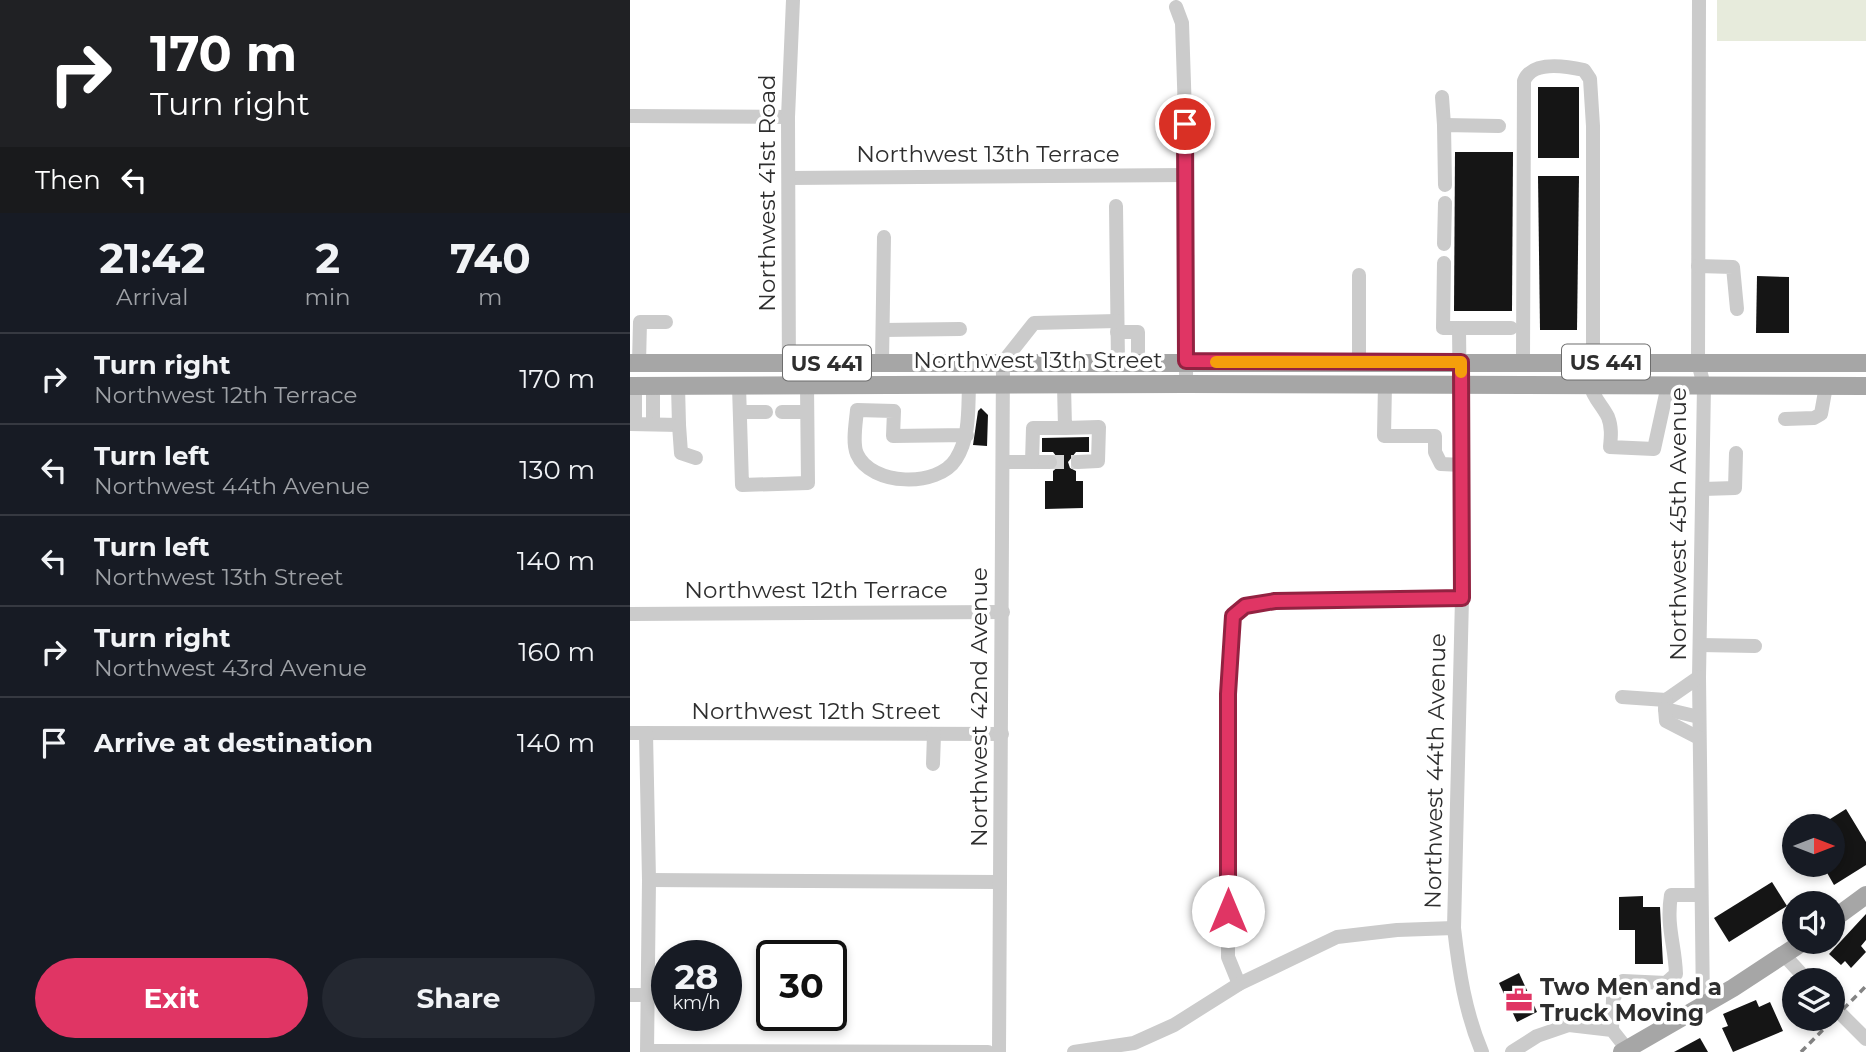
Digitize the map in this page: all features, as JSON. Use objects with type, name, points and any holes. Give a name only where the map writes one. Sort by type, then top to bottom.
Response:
[{"type":"main road","name":"Northwest 13th Street","points":[[634,363],[1866,363]]},
{"type":"main road","name":"Northwest 13th Street","points":[[639,386],[1866,386]]},
{"type":"main road","points":[[1845,910],[1866,895]]},
{"type":"main road","points":[[1625,1050],[1703,1007],[1784,955]]},
{"type":"street","name":"Northwest 41st Road","points":[[740,412],[742,485],[808,482],[807,412],[789,363],[788,117],[793,0]]},
{"type":"street","name":"Northwest 45th Avenue","points":[[1699,0],[1698,362],[1704,386],[1699,677],[1703,1007]]},
{"type":"street","points":[[1176,7],[1182,23],[1187,175],[1186,384]]},
{"type":"street","points":[[1523,362],[1524,81],[1527,74],[1534,69],[1570,67],[1584,70],[1590,79],[1593,126],[1593,362]]},
{"type":"street","points":[[1442,97],[1445,185]]},
{"type":"street","points":[[630,116],[788,117]]},
{"type":"street","points":[[1444,125],[1500,126]]},
{"type":"street","name":"Northwest 13th Terrace","points":[[789,178],[1187,175]]},
{"type":"street","points":[[1444,244],[1445,204]]},
{"type":"street","points":[[1116,206],[1118,362]]},
{"type":"street","points":[[882,362],[884,237]]},
{"type":"street","points":[[1444,263],[1443,328],[1511,328]]},
{"type":"street","points":[[1698,266],[1733,267],[1737,309]]},
{"type":"street","points":[[1359,275],[1359,362]]},
{"type":"street","points":[[634,363],[639,322],[666,322]]},
{"type":"street","points":[[1003,362],[1034,323],[1117,326],[1138,332],[1138,362]]},
{"type":"street","name":"Northwest 44th Avenue","points":[[1459,328],[1462,598],[1454,928],[1461,982],[1473,1030],[1482,1052]]},
{"type":"street","points":[[883,330],[960,329]]},
{"type":"street","name":"Northwest 42nd Avenue","points":[[999,1052],[1003,362]]},
{"type":"street","points":[[1385,384],[1384,436],[1435,436],[1435,452],[1441,464],[1462,465]]},
{"type":"street","points":[[967,435],[893,436],[894,411],[856,411],[856,452],[864,464],[882,477],[926,478],[940,473],[955,461],[967,435],[969,385]]},
{"type":"street","points":[[1064,385],[1065,428]]},
{"type":"street","points":[[1590,385],[1594,400],[1607,416],[1611,428],[1611,447],[1654,449],[1668,386]]},
{"type":"street","points":[[639,386],[633,424],[679,425]]},
{"type":"street","points":[[639,386],[653,424]]},
{"type":"street","points":[[678,386],[681,453],[696,458]]},
{"type":"street","points":[[740,386],[740,412],[766,412]]},
{"type":"street","points":[[1785,419],[1814,418],[1821,414],[1826,386]]},
{"type":"street","points":[[782,412],[807,412]]},
{"type":"street","points":[[1032,462],[1033,428],[1099,427],[1098,461],[1077,462]]},
{"type":"street","points":[[1703,489],[1735,488],[1736,453]]},
{"type":"street","points":[[1003,462],[1050,462]]},
{"type":"street","points":[[1239,984],[1228,957],[1228,694],[1233,616],[1245,606],[1275,601],[1462,598]]},
{"type":"street","name":"Northwest 12th Terrace","points":[[630,614],[1003,612]]},
{"type":"street","points":[[1700,645],[1755,646]]},
{"type":"street","points":[[1665,705],[1699,677]]},
{"type":"street","points":[[1622,697],[1665,705],[1699,717]]},
{"type":"street","points":[[1665,705],[1667,721],[1699,738]]},
{"type":"street","name":"Northwest 12th Street","points":[[630,733],[1002,734]]},
{"type":"street","points":[[646,733],[649,880],[647,1051],[988,1052]]},
{"type":"street","points":[[933,764],[934,734]]},
{"type":"street","points":[[649,880],[1000,882]]},
{"type":"street","points":[[1625,1050],[1612,1030],[1613,999],[1623,981],[1666,982],[1676,974],[1676,962],[1669,938],[1671,895],[1700,895]]},
{"type":"street","points":[[1073,1052],[1134,1043],[1174,1025],[1239,984],[1337,937],[1397,930],[1454,928]]},
{"type":"street","points":[[1784,955],[1796,968]]},
{"type":"street","points":[[1676,962],[1701,957]]},
{"type":"street","points":[[630,995],[648,995]]},
{"type":"street","points":[[1845,1018],[1866,1039]]},
{"type":"street","points":[[1512,1052],[1537,1036],[1569,1025],[1612,1030]]},
{"type":"shaded area","points":[[1717,0],[1866,0],[1866,41],[1717,41]]},
{"type":"building","points":[[1538,87],[1579,87],[1579,158],[1538,158]]},
{"type":"building","points":[[1455,152],[1513,152],[1512,311],[1454,311]]},
{"type":"building","points":[[1538,176],[1579,176],[1577,330],[1540,330]]},
{"type":"building","points":[[1757,276],[1789,277],[1789,333],[1756,333]]},
{"type":"building","points":[[981,408],[988,415],[987,446],[973,445],[978,411]]},
{"type":"building","points":[[1089,437],[1089,452],[1076,452],[1068,462],[1070,468],[1076,471],[1076,481],[1083,481],[1083,508],[1045,509],[1045,481],[1053,481],[1053,471],[1060,461],[1053,452],[1042,452],[1042,438]]},
{"type":"building","points":[[1846,809],[1866,842],[1866,865],[1834,885],[1829,877],[1845,877],[1845,814],[1838,814]]},
{"type":"building","points":[[1772,882],[1782,898],[1782,909],[1729,942],[1714,918]]},
{"type":"building","points":[[1643,896],[1643,907],[1660,907],[1663,964],[1635,964],[1635,930],[1619,930],[1619,897]]},
{"type":"building","points":[[1866,914],[1866,940],[1861,946],[1866,952],[1851,968],[1845,961],[1841,965],[1829,954],[1845,954],[1845,937]]},
{"type":"building","points":[[1519,973],[1537,1012],[1517,1022],[1499,983]]},
{"type":"building","points":[[1756,1000],[1759,1007],[1770,1002],[1783,1031],[1733,1052],[1722,1028],[1728,1026],[1723,1014]]},
{"type":"building","points":[[1700,1038],[1708,1052],[1674,1052]]},
{"type":"tunnel","points":[[1050,462],[1078,462]]},
{"type":"railway","points":[[1801,1052],[1866,986]]},
{"type":"slow traffic","points":[[1216,362],[1461,362],[1461,372]]},
{"type":"place","name":"Two Men and a Truck Moving","points":[[1519,1000]]},
{"type":"route","points":[[1185,124],[1186,361],[1461,362],[1462,598],[1275,601],[1245,606],[1233,616],[1228,694],[1228,911]]}]
